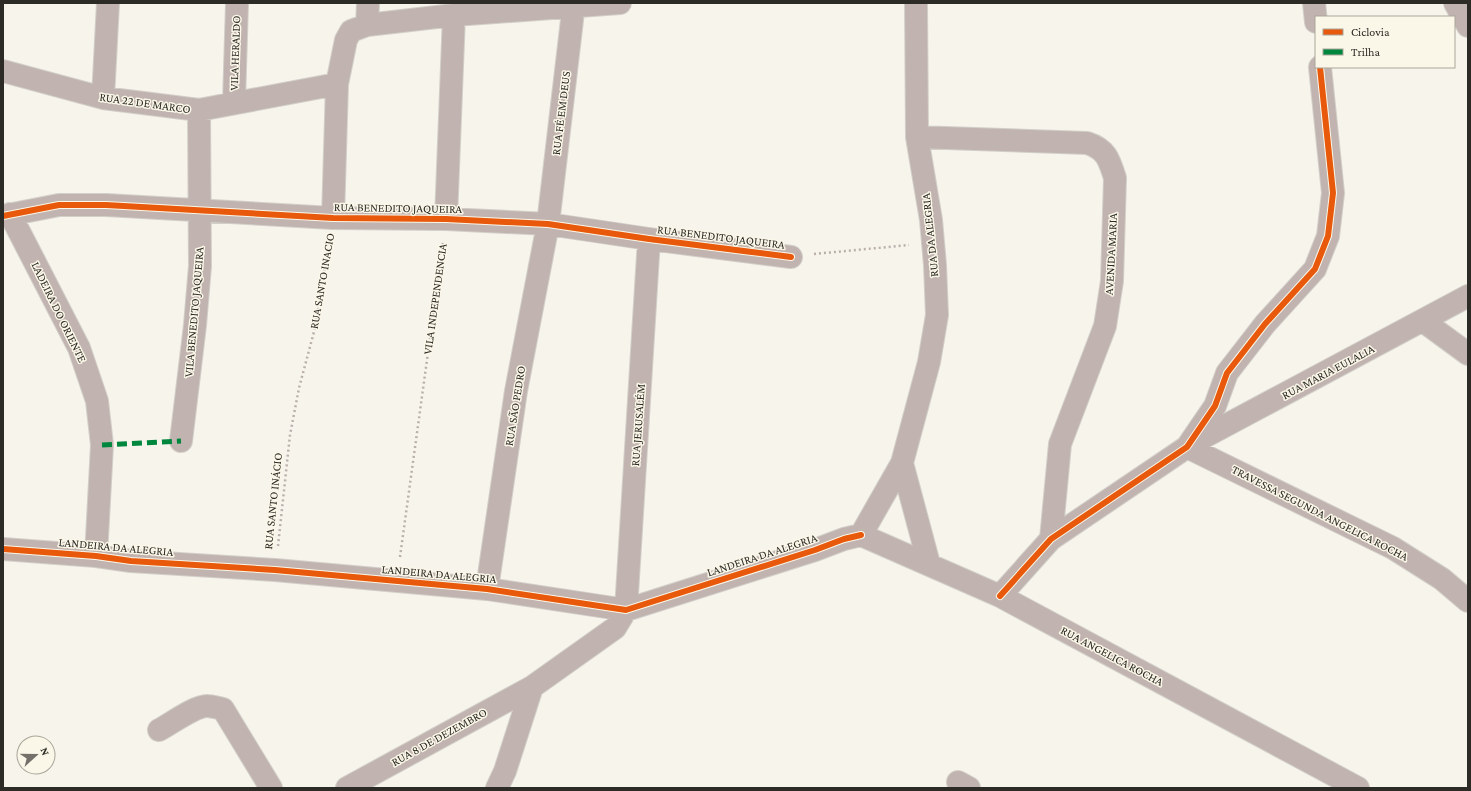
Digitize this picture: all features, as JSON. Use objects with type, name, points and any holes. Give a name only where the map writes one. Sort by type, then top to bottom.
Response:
[{"type":"street","points":[[102,98],[108,3]]},
{"type":"street","name":"VILA HERALDO","points":[[234,102],[237,3]]},
{"type":"street","name":"RUA SANTO INACIO","points":[[333,218],[337,84],[346,40],[359,28],[368,3]]},
{"type":"street","points":[[359,28],[499,8],[620,3]]},
{"type":"street","name":"RUA DA ALEGRIA","points":[[861,535],[902,463],[929,362],[937,315],[933,242],[917,137],[916,3]]},
{"type":"street","points":[[1314,3],[1315,16]]},
{"type":"street","points":[[1455,3],[1468,26]]},
{"type":"street","name":"RUA FÉ EM DEUS","points":[[548,224],[574,5]]},
{"type":"street","points":[[446,219],[454,15]]},
{"type":"street","points":[[1187,447],[1215,406],[1227,373],[1265,324],[1315,269],[1328,236],[1333,193],[1320,68]]},
{"type":"street","name":"RUA 22 DE MARCO","points":[[3,71],[102,98],[199,110],[234,102],[337,84]]},
{"type":"street","name":"VILA BENEDITO JAQUEIRA","points":[[181,441],[199,274],[199,110]]},
{"type":"street","name":"AVENIDA MARIA","points":[[917,137],[1087,143],[1103,150],[1111,164],[1115,178],[1112,280],[1105,326],[1060,444],[1051,539]]},
{"type":"street","name":"RUA BENEDITO JAQUEIRA","points":[[7,215],[60,205],[106,204],[333,218],[446,219],[548,224],[649,239],[791,257]]},
{"type":"street","name":"LADEIRA DO ORIENTE","points":[[7,215],[79,348],[97,401],[102,445],[96,556]]},
{"type":"street","name":"RUA SÃO PEDRO","points":[[487,589],[516,391],[548,224]]},
{"type":"street","name":"RUA JERUSALÉM","points":[[626,610],[649,239]]},
{"type":"street","name":"RUA MARIA EULALIA","points":[[1000,596],[1051,539],[1187,447],[1468,296]]},
{"type":"street","points":[[1423,321],[1468,354]]},
{"type":"street","name":"TRAVESSA SEGUNDA ANGELICA ROCHA","points":[[1187,447],[1393,548],[1442,579],[1468,601]]},
{"type":"street","name":"RUA DA ALEGRIA","points":[[902,463],[929,564]]},
{"type":"street","name":"LANDEIRA DA ALEGRIA","points":[[3,548],[96,556],[131,561],[275,570],[487,589],[626,610],[815,550],[844,539],[861,535]]},
{"type":"street","name":"RUA ANGELICA ROCHA","points":[[861,535],[1000,596],[1358,788]]},
{"type":"street","name":"RUA 8 DE DEZEMBRO","points":[[346,788],[532,687],[615,628],[626,610]]},
{"type":"street","points":[[497,788],[505,771],[532,687]]},
{"type":"street","points":[[159,730],[180,719],[194,708],[207,706],[222,709],[232,722],[271,788]]},
{"type":"path","points":[[791,257],[933,242]]},
{"type":"marked path","points":[[102,445],[181,441]]},
{"type":"cycle path","points":[[1000,596],[1051,539],[1187,447],[1215,406],[1227,373],[1265,324],[1315,269],[1328,236],[1333,193],[1320,68]]},
{"type":"cycle path","points":[[3,216],[59,205],[106,205],[333,218],[446,219],[548,224],[649,239],[791,257]]},
{"type":"cycle path","points":[[3,549],[96,556],[131,561],[275,570],[487,589],[626,610],[815,550],[844,539],[861,535]]}]
